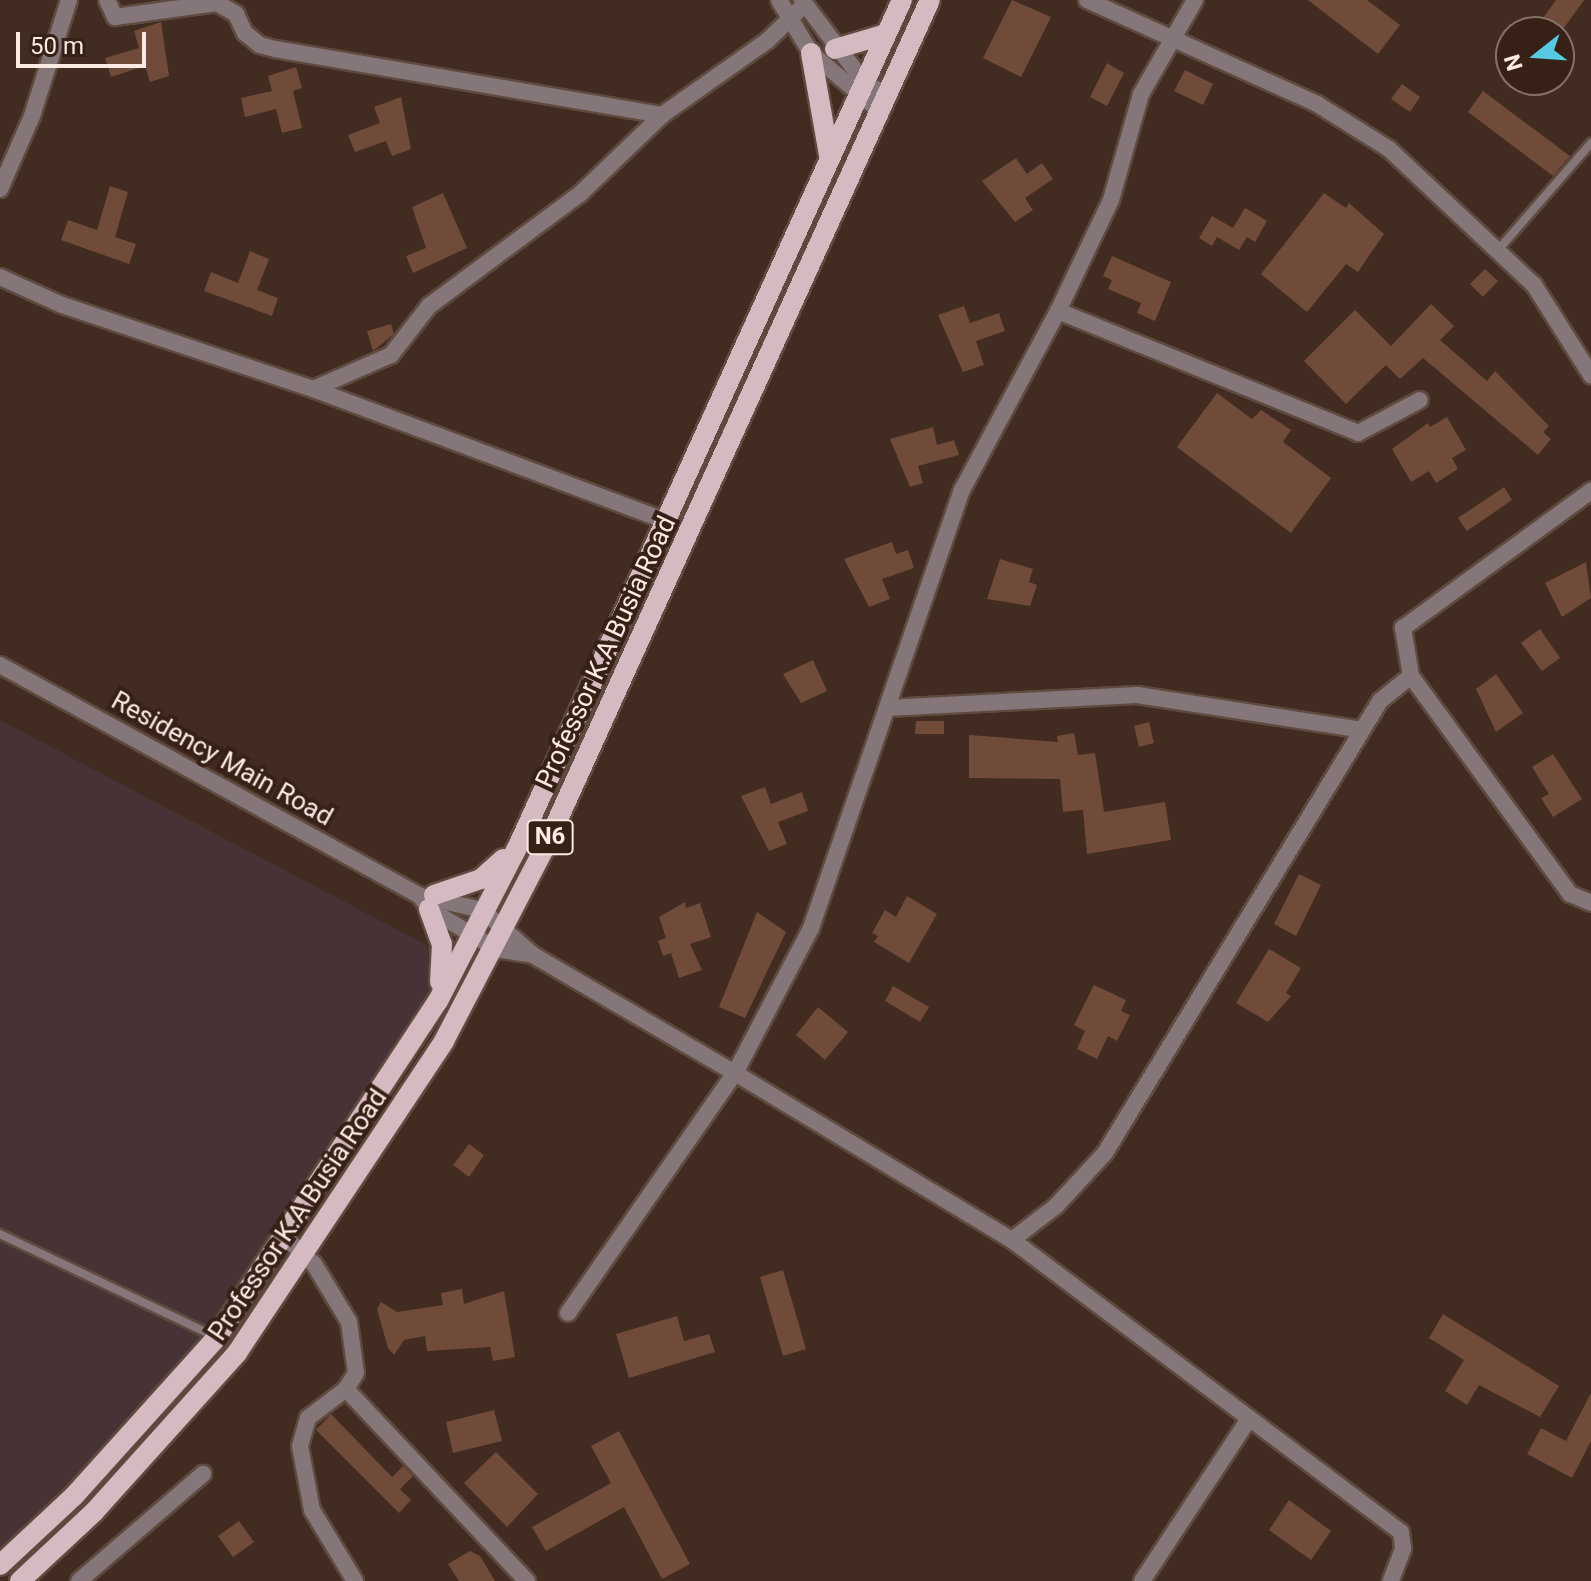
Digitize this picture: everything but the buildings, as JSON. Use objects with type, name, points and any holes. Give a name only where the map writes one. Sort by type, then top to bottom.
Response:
[{"type":"main road","name":"Professor K.A Busia Road","points":[[0,1565],[74,1496],[217,1337],[438,1001],[469,932],[520,842],[902,0]]},
{"type":"main road","name":"Professor K.A Busia Road","points":[[20,1581],[172,1428],[283,1286],[392,1126],[496,949],[880,102],[930,0]]},
{"type":"main road","points":[[835,49],[886,34]]},
{"type":"main road","points":[[811,53],[830,159]]},
{"type":"main road","points":[[438,1001],[442,944],[428,900],[481,879],[520,842]]},
{"type":"main road","points":[[261,1271],[283,1286]]},
{"type":"street","points":[[0,189],[32,116],[69,0]]},
{"type":"street","points":[[107,0],[115,17],[217,3],[236,14],[252,39],[275,49],[662,115]]},
{"type":"street","points":[[779,0],[811,53],[880,102]]},
{"type":"street","points":[[1087,0],[1317,104],[1389,149],[1534,285],[1591,375]]},
{"type":"street","points":[[568,1313],[735,1073],[811,928],[962,490],[1058,311],[1111,200],[1141,94],[1170,38],[1195,0]]},
{"type":"street","points":[[313,389],[391,355],[429,306],[580,194],[662,115],[790,19],[803,2],[861,90]]},
{"type":"street","points":[[0,277],[62,305],[313,389],[664,520]]},
{"type":"street","points":[[1058,311],[1358,433],[1420,400]]},
{"type":"street","points":[[1591,491],[1409,619],[1401,644],[1411,676],[1570,894],[1591,903]]},
{"type":"street","name":"Residency Main Road","points":[[0,665],[428,900]]},
{"type":"street","points":[[1012,1240],[1056,1206],[1105,1153],[1380,701],[1411,676]]},
{"type":"street","points":[[887,708],[1137,695],[1362,730]]},
{"type":"street","points":[[428,900],[496,949],[533,955]]},
{"type":"street","points":[[428,900],[482,910],[507,928],[533,955],[1012,1240],[1247,1422],[1401,1532],[1403,1549],[1391,1581]]},
{"type":"street","points":[[285,1237],[306,1253],[349,1322],[356,1373],[346,1389],[305,1421],[301,1469],[312,1510],[355,1581]]},
{"type":"street","points":[[346,1389],[527,1581]]},
{"type":"street","points":[[1142,1581],[1247,1422]]},
{"type":"street","points":[[79,1581],[203,1474]]},
{"type":"lane","points":[[1498,250],[1591,143]]},
{"type":"lane","points":[[0,1234],[217,1337]]},
{"type":"shaded area","points":[[0,720],[451,958],[221,1315],[75,1495],[0,1552]]}]
